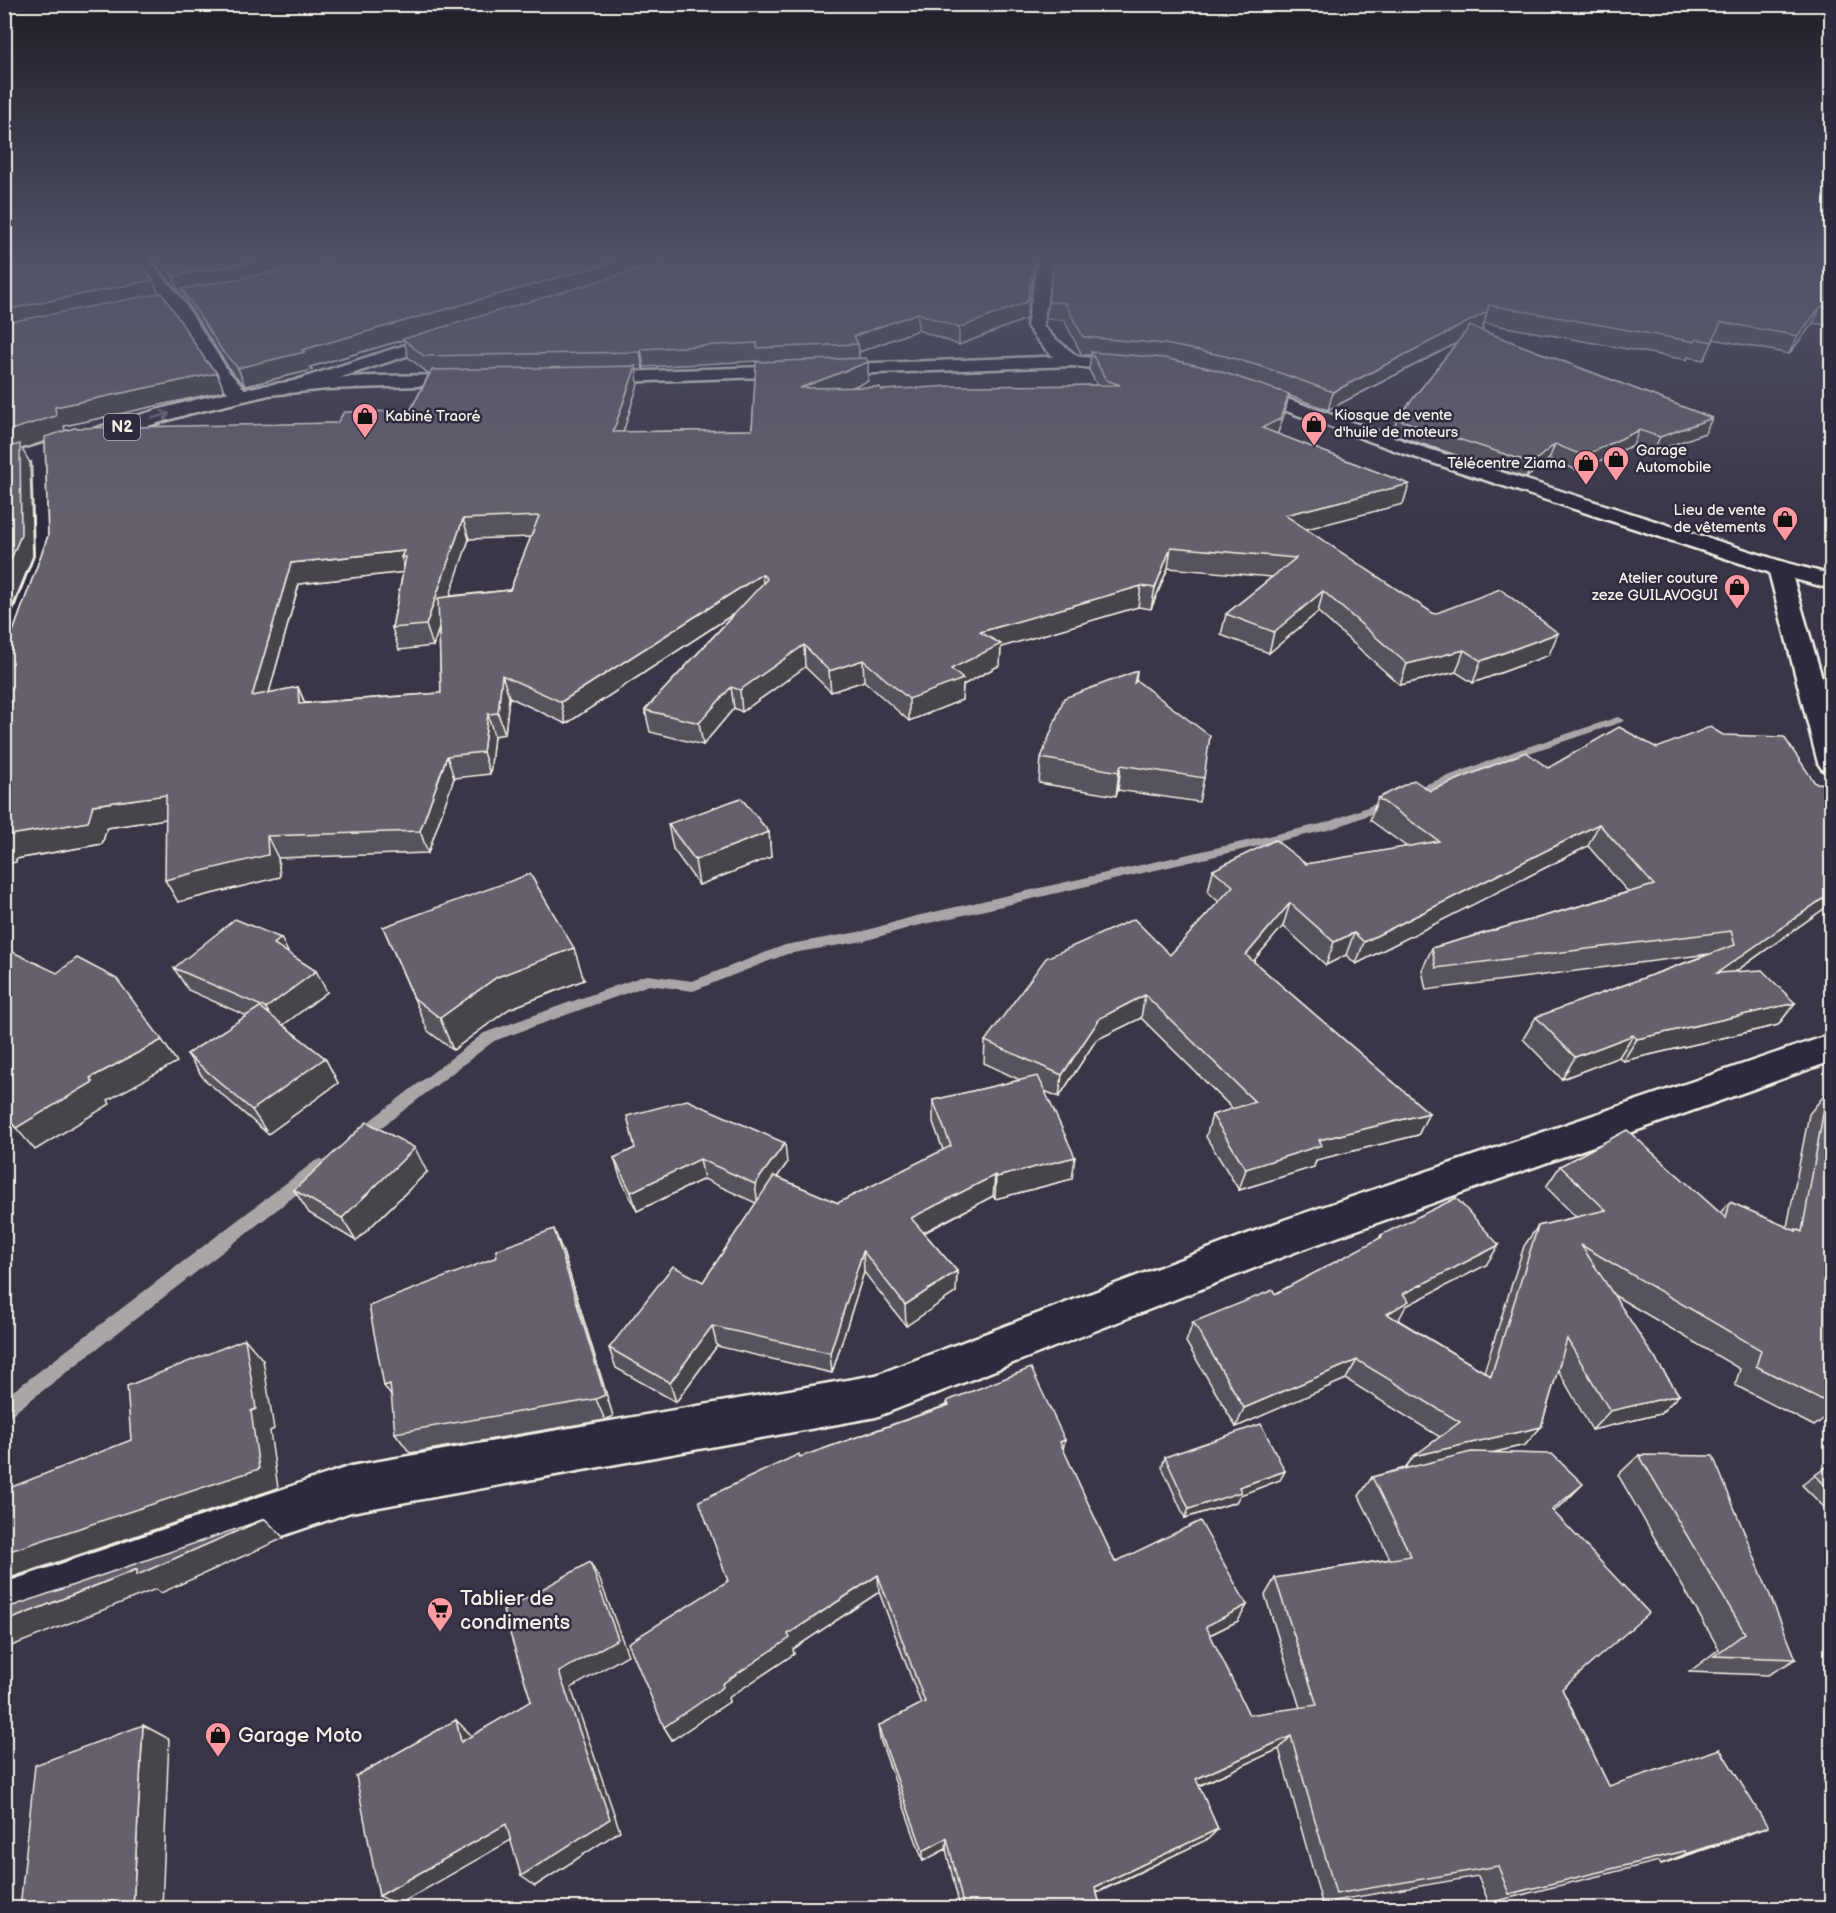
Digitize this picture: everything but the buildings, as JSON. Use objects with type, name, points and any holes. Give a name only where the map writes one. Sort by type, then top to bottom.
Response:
[{"type":"main road","points":[[203,345],[221,374],[241,395]]},
{"type":"main road","points":[[293,387],[421,345]]},
{"type":"main road","points":[[1052,345],[1072,361]]},
{"type":"main road","points":[[570,378],[1072,361],[1152,368]]},
{"type":"main road","name":"N2","points":[[4,463],[148,419],[241,395],[293,387],[488,380]]},
{"type":"main road","points":[[1224,383],[1409,449],[1779,568],[1832,582]]},
{"type":"main road","points":[[4,672],[46,556],[42,452]]},
{"type":"main road","points":[[1779,568],[1832,763]]},
{"type":"main road","points":[[4,1608],[351,1489],[876,1396],[1284,1238],[1832,1047]]},
{"type":"waterway","points":[[1409,795],[1522,752],[1618,720]]},
{"type":"waterway","points":[[360,1136],[489,1037],[648,980],[693,986],[785,950],[864,936],[912,922],[1328,826],[1391,802]]},
{"type":"waterway","points":[[4,1410],[321,1166]]},
{"type":"place","name":"Kabiné Traoré","points":[[365,439]]},
{"type":"place","name":"Kiosque de vente d'huile de moteurs","points":[[1314,447]]},
{"type":"place","name":"Garage Automobile","points":[[1616,482]]},
{"type":"place","name":"Télécentre Ziama","points":[[1586,486]]},
{"type":"place","name":"Lieu de vente de vêtements","points":[[1785,542]]},
{"type":"place","name":"Atelier couture zeze GUILAVOGUI","points":[[1737,610]]},
{"type":"place","name":"Tablier de condiments","points":[[440,1633]]},
{"type":"place","name":"Garage Moto","points":[[218,1758]]}]
